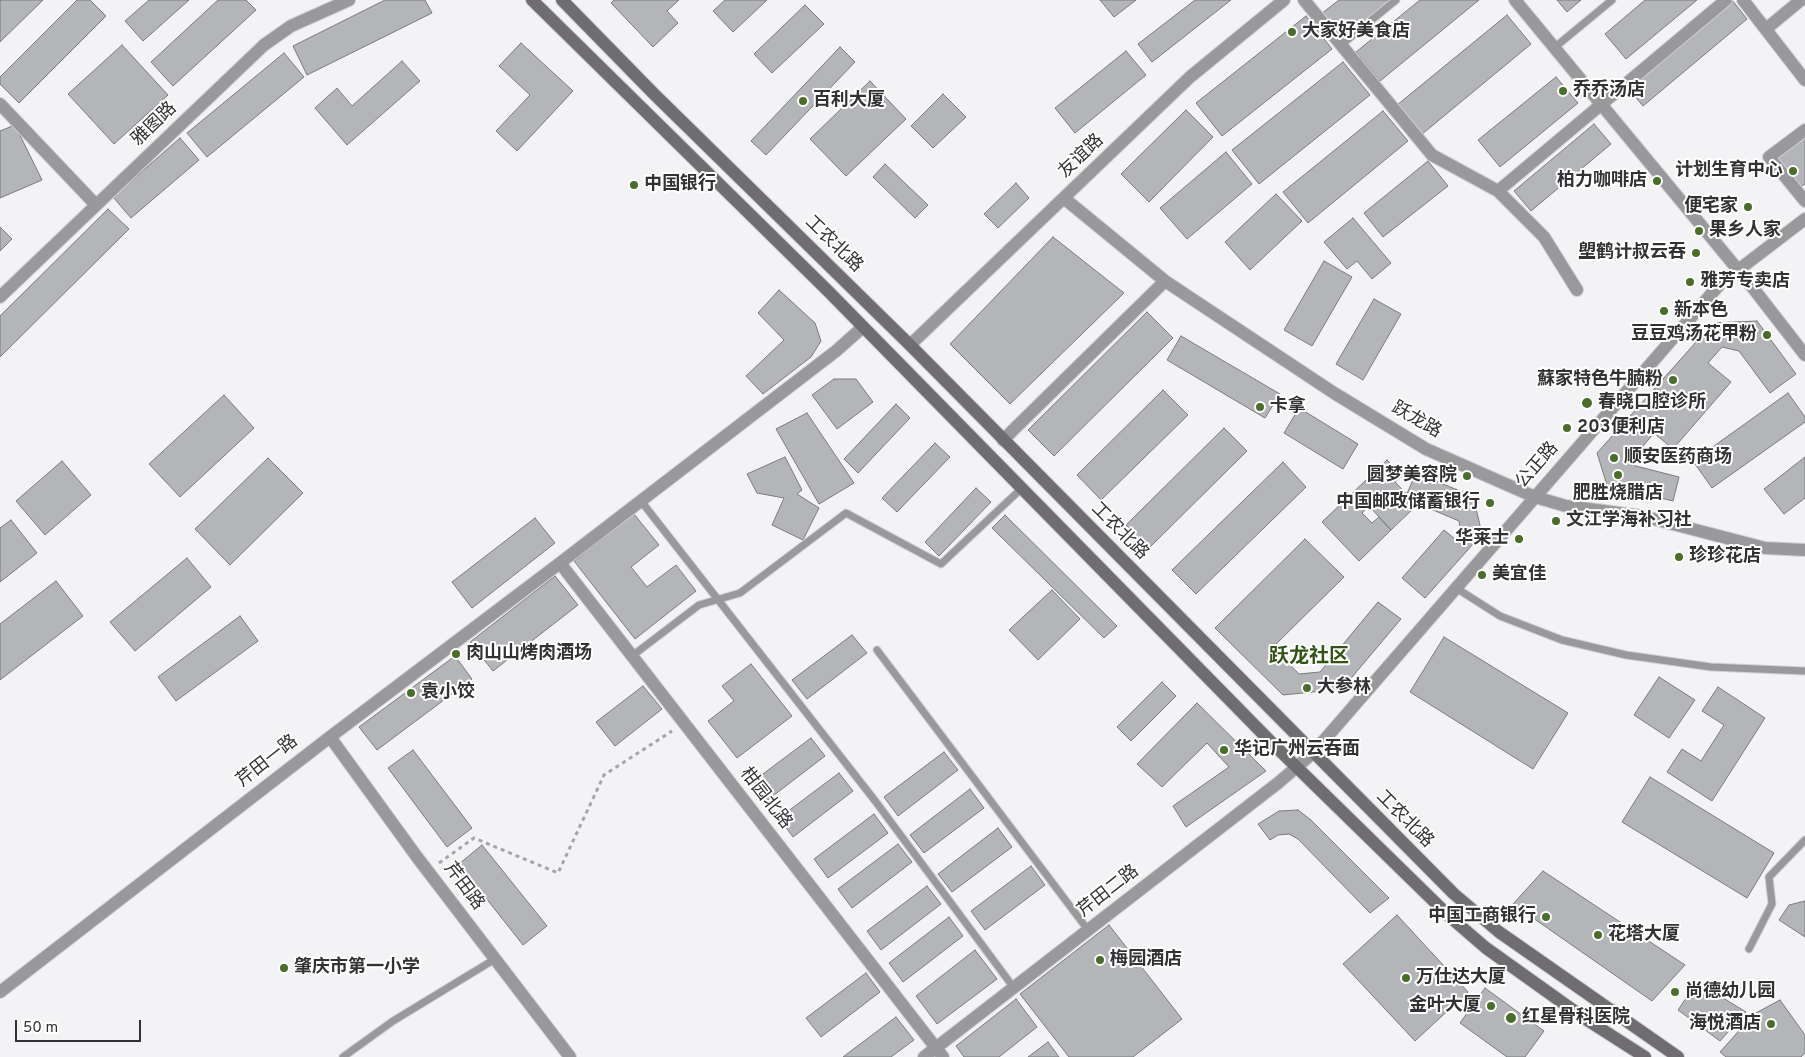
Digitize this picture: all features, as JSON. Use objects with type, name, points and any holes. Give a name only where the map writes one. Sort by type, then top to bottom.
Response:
[{"type":"street","name":"雅图路","points":[[0,297],[264,45],[291,26],[349,0]]},
{"type":"street","name":"工农北路","points":[[532,0],[863,327],[1296,766],[1450,917],[1486,948],[1584,1018],[1645,1057]]},
{"type":"street","name":"工农北路","points":[[562,0],[661,101],[910,345],[1454,894],[1499,932],[1678,1057]]},
{"type":"street","name":"友谊路","points":[[910,345],[1190,77],[1284,0]]},
{"type":"street","points":[[1304,0],[1432,155],[1498,191],[1544,237],[1577,290]]},
{"type":"street","points":[[1515,0],[1738,270],[1805,355]]},
{"type":"street","points":[[1498,191],[1726,0]]},
{"type":"street","points":[[1743,0],[1805,80]]},
{"type":"street","points":[[1766,29],[1801,0]]},
{"type":"street","points":[[0,104],[96,205]]},
{"type":"street","points":[[1805,130],[1769,157],[1805,201]]},
{"type":"street","name":"跃龙路","points":[[1065,198],[1165,281],[1334,393],[1426,449],[1535,497],[1566,506],[1642,516],[1765,548],[1805,550]]},
{"type":"street","name":"公正路","points":[[1313,753],[1720,284],[1805,219]]},
{"type":"street","points":[[1003,440],[1165,281]]},
{"type":"street","name":"芹田一路","points":[[0,992],[330,737],[836,351],[863,327]]},
{"type":"street","name":"柑园北路","points":[[560,563],[940,1052]]},
{"type":"street","name":"芹田路","points":[[330,737],[428,871],[570,1057]]},
{"type":"street","name":"芹田二路","points":[[924,1057],[940,1052],[1014,988],[1278,783],[1313,753]]},
{"type":"lane","points":[[1341,45],[1396,0]]},
{"type":"lane","points":[[1554,48],[1612,0]]},
{"type":"lane","points":[[632,656],[699,605],[740,593],[846,513],[941,564],[1022,488]]},
{"type":"lane","points":[[641,501],[876,802],[1014,988]]},
{"type":"lane","points":[[1456,588],[1500,616],[1562,640],[1626,655],[1711,667],[1805,672]]},
{"type":"lane","points":[[877,650],[1088,930]]},
{"type":"lane","points":[[1749,949],[1772,904],[1769,877],[1805,840]]},
{"type":"lane","points":[[343,1057],[393,1021],[495,959]]},
{"type":"path","points":[[428,871],[474,838],[558,873],[604,775],[684,723]]},
{"type":"building","points":[[43,0],[0,42],[0,1]]},
{"type":"building","points":[[77,0],[90,0],[106,16],[19,103],[0,84],[0,77]]},
{"type":"building","points":[[149,0],[189,0],[143,41],[125,21]]},
{"type":"building","points":[[218,0],[246,0],[256,10],[173,86],[151,62]]},
{"type":"building","points":[[385,0],[425,0],[432,13],[307,75],[293,46]]},
{"type":"building","points":[[614,0],[679,0],[667,11],[678,23],[653,47],[611,3]]},
{"type":"building","points":[[725,0],[767,0],[733,32],[713,11]]},
{"type":"building","points":[[1100,0],[1136,0],[1114,17]]},
{"type":"building","points":[[1195,0],[1231,0],[1152,62],[1138,44]]},
{"type":"building","points":[[1339,0],[1391,0],[1341,40],[1321,14]]},
{"type":"building","points":[[1420,0],[1479,0],[1380,81],[1356,52]]},
{"type":"building","points":[[1557,0],[1581,0],[1567,12]]},
{"type":"building","points":[[1645,0],[1697,0],[1626,59],[1605,34]]},
{"type":"building","points":[[1732,0],[1747,19],[1643,106],[1626,86]]},
{"type":"building","points":[[805,5],[824,24],[772,73],[754,54]]},
{"type":"building","points":[[1507,15],[1531,44],[1421,135],[1397,105]]},
{"type":"building","points":[[1306,16],[1332,49],[1222,136],[1196,103]]},
{"type":"building","points":[[521,43],[573,91],[517,151],[496,131],[530,95],[499,66]]},
{"type":"building","points":[[122,45],[168,95],[114,144],[68,94]]},
{"type":"building","name":"百利大厦","points":[[840,47],[855,62],[766,155],[751,141]]},
{"type":"building","points":[[1126,51],[1146,75],[1075,133],[1055,108]]},
{"type":"building","points":[[284,53],[304,77],[207,157],[187,133]]},
{"type":"building","points":[[402,61],[420,81],[347,145],[315,108],[337,88],[352,106]]},
{"type":"building","points":[[1343,62],[1370,95],[1259,184],[1232,150]]},
{"type":"building","points":[[1556,77],[1578,103],[1500,167],[1478,140]]},
{"type":"building","points":[[870,81],[906,119],[846,176],[810,139]]},
{"type":"building","points":[[943,94],[966,117],[933,148],[911,126]]},
{"type":"building","points":[[1186,110],[1213,137],[1149,202],[1121,174]]},
{"type":"building","points":[[1383,111],[1408,141],[1308,223],[1283,192]]},
{"type":"building","points":[[1594,124],[1611,144],[1531,211],[1514,191]]},
{"type":"building","points":[[15,125],[42,180],[0,198],[0,131]]},
{"type":"building","name":"计划生育中心","points":[[1805,133],[1805,184],[1796,190],[1769,157]]},
{"type":"building","points":[[180,138],[199,160],[131,218],[113,197]]},
{"type":"building","points":[[1226,152],[1252,184],[1187,239],[1160,208]]},
{"type":"building","points":[[1428,161],[1448,186],[1383,237],[1364,213]]},
{"type":"building","points":[[885,164],[928,205],[915,218],[873,177]]},
{"type":"building","points":[[1016,183],[1029,198],[998,228],[984,214]]},
{"type":"building","points":[[1276,194],[1302,221],[1250,270],[1225,242]]},
{"type":"building","points":[[108,209],[129,229],[0,357],[0,316]]},
{"type":"building","points":[[1353,218],[1391,263],[1372,279],[1357,261],[1347,269],[1324,242]]},
{"type":"building","points":[[0,227],[12,239],[0,251]]},
{"type":"building","points":[[1053,237],[1124,293],[1010,404],[950,344]]},
{"type":"building","points":[[1324,261],[1352,277],[1312,346],[1284,330]]},
{"type":"building","points":[[779,290],[815,323],[821,341],[811,357],[763,394],[746,376],[784,340],[758,313]]},
{"type":"building","points":[[1374,299],[1401,314],[1363,380],[1336,364]]},
{"type":"building","points":[[1147,312],[1173,338],[1054,456],[1028,430]]},
{"type":"building","points":[[1757,321],[1796,374],[1770,393],[1739,351],[1722,347],[1708,363],[1731,382],[1673,449],[1654,433],[1628,464],[1679,477],[1673,501],[1607,485],[1597,453],[1713,323]]},
{"type":"building","points":[[1181,336],[1280,394],[1265,418],[1167,360]]},
{"type":"building","points":[[834,379],[856,379],[873,402],[837,429],[812,395]]},
{"type":"building","points":[[1163,390],[1188,415],[1101,500],[1077,475]]},
{"type":"building","points":[[1788,393],[1805,417],[1805,422],[1712,488],[1693,461]]},
{"type":"building","points":[[224,395],[254,428],[180,497],[149,464]]},
{"type":"building","points":[[896,404],[910,418],[858,473],[844,459]]},
{"type":"building","points":[[1299,408],[1358,444],[1343,469],[1284,433]]},
{"type":"building","points":[[807,413],[854,483],[819,504],[776,429]]},
{"type":"building","points":[[1224,428],[1247,451],[1149,548],[1126,525]]},
{"type":"building","points":[[935,443],[950,457],[897,512],[882,498]]},
{"type":"building","points":[[785,457],[802,490],[797,494],[819,508],[803,540],[772,525],[784,498],[757,493],[747,474]]},
{"type":"building","points":[[1805,457],[1805,498],[1784,514],[1764,489]]},
{"type":"building","points":[[268,458],[303,493],[230,565],[195,529]]},
{"type":"building","points":[[1387,460],[1402,476],[1395,482],[1417,505],[1359,561],[1322,522]],"holes":[[[1369,506],[1391,530],[1379,517],[1372,523],[1362,513]]]},
{"type":"building","points":[[62,461],[91,495],[45,535],[16,501]]},
{"type":"building","points":[[1283,462],[1306,487],[1196,594],[1172,570]]},
{"type":"building","points":[[1416,473],[1465,493],[1475,504],[1482,534],[1425,598],[1402,578],[1444,530],[1455,539],[1461,532],[1459,521],[1405,498]]},
{"type":"building","points":[[976,488],[991,502],[939,556],[925,542]]},
{"type":"building","points":[[634,514],[659,545],[631,567],[647,587],[676,565],[696,591],[635,639],[574,561]]},
{"type":"building","points":[[1005,515],[1117,626],[1104,638],[992,528]]},
{"type":"building","points":[[535,518],[555,543],[472,608],[452,582]]},
{"type":"building","points":[[11,520],[37,553],[0,582],[0,528]]},
{"type":"building","points":[[1305,539],[1344,577],[1273,647],[1299,674],[1320,672],[1378,602],[1401,619],[1342,689],[1283,695],[1215,628]]},
{"type":"building","points":[[187,558],[211,587],[135,651],[110,622]]},
{"type":"building","points":[[555,576],[578,605],[493,671],[470,642]]},
{"type":"building","points":[[56,581],[83,616],[0,680],[0,624]]},
{"type":"building","points":[[1052,590],[1080,619],[1038,660],[1009,630]]},
{"type":"building","points":[[240,616],[258,641],[176,701],[158,677]]},
{"type":"building","points":[[852,635],[867,653],[807,699],[792,680]]},
{"type":"building","points":[[1444,637],[1568,713],[1533,769],[1410,692]]},
{"type":"building","points":[[455,656],[472,679],[377,750],[359,727]]},
{"type":"building","points":[[751,664],[792,716],[737,758],[708,721],[734,701],[722,686]]},
{"type":"building","points":[[1659,677],[1695,700],[1669,738],[1634,715]]},
{"type":"building","points":[[1162,682],[1176,696],[1131,741],[1117,727]]},
{"type":"building","points":[[643,686],[662,709],[615,746],[596,722]]},
{"type":"building","points":[[1718,687],[1765,718],[1712,801],[1667,772],[1682,749],[1701,761],[1724,725],[1702,711]]},
{"type":"building","points":[[1197,703],[1266,771],[1186,827],[1173,806],[1229,767],[1207,743],[1162,787],[1137,764]]},
{"type":"building","points":[[811,738],[825,756],[765,802],[751,783]]},
{"type":"building","points":[[413,750],[472,828],[447,847],[388,768]]},
{"type":"building","points":[[944,752],[958,770],[898,816],[884,797]]},
{"type":"building","points":[[839,773],[853,791],[793,837],[779,818]]},
{"type":"building","points":[[1650,777],[1774,853],[1747,898],[1622,822]]},
{"type":"building","points":[[970,789],[984,808],[924,853],[910,835]]},
{"type":"building","points":[[1298,810],[1311,820],[1389,898],[1370,913],[1298,839],[1289,834],[1278,835],[1270,840],[1258,824],[1279,811]]},
{"type":"building","points":[[874,814],[888,833],[828,878],[814,859]]},
{"type":"building","points":[[998,828],[1012,847],[952,892],[938,874]]},
{"type":"building","points":[[898,844],[912,862],[852,908],[838,889]]},
{"type":"building","points":[[482,845],[547,926],[523,945],[459,864]]},
{"type":"building","points":[[1031,866],[1045,885],[985,930],[971,911]]},
{"type":"building","name":"花塔大厦","points":[[1543,871],[1685,965],[1652,1001],[1513,904]]},
{"type":"building","points":[[927,886],[941,904],[881,950],[867,931]]},
{"type":"building","points":[[1805,901],[1805,937],[1779,920],[1789,905]]},
{"type":"building","name":"万仕达大厦","points":[[1397,915],[1468,992],[1415,1041],[1343,964]]},
{"type":"building","points":[[949,917],[963,936],[903,982],[889,963]]},
{"type":"building","name":"梅园酒店","points":[[1109,925],[1182,1019],[1133,1057],[1069,1057],[1020,994]]},
{"type":"building","points":[[975,950],[997,979],[937,1024],[916,996]]},
{"type":"building","points":[[866,973],[880,992],[821,1037],[806,1018]]},
{"type":"building","points":[[1697,982],[1746,1012],[1720,1041],[1678,1010]]},
{"type":"building","name":"金叶大厦","points":[[1485,988],[1544,1031],[1525,1057],[1507,1057],[1460,1023]]},
{"type":"building","points":[[1016,999],[1037,1027],[999,1057],[964,1057],[956,1046]]},
{"type":"building","name":"海悦酒店","points":[[1780,1000],[1805,1035],[1805,1053],[1801,1057],[1726,1057],[1720,1052],[1754,1014]]},
{"type":"building","points":[[896,1017],[914,1040],[891,1057],[843,1057]]},
{"type":"building","points":[[1048,1042],[1059,1057],[1028,1057]]},
{"type":"place","name":"大家好美食店","points":[[1292,32]]},
{"type":"place","name":"乔乔汤店","points":[[1563,91]]},
{"type":"place","name":"百利大厦","points":[[803,101]]},
{"type":"place","name":"计划生育中心","points":[[1793,171]]},
{"type":"place","name":"柏力咖啡店","points":[[1657,181]]},
{"type":"place","name":"中国银行","points":[[634,185]]},
{"type":"place","name":"便宅家","points":[[1748,207]]},
{"type":"place","name":"果乡人家","points":[[1699,231]]},
{"type":"place","name":"塱鹤计叔云吞","points":[[1696,253]]},
{"type":"place","name":"雅芳专卖店","points":[[1690,282]]},
{"type":"place","name":"新本色","points":[[1664,311]]},
{"type":"place","name":"豆豆鸡汤花甲粉","points":[[1767,335]]},
{"type":"place","name":"蘇家特色牛腩粉","points":[[1673,380]]},
{"type":"place","name":"春晓口腔诊所","points":[[1587,403]]},
{"type":"place","name":"卡拿","points":[[1260,407]]},
{"type":"place","name":"203便利店","points":[[1567,428]]},
{"type":"place","name":"顺安医药商场","points":[[1614,458]]},
{"type":"place","name":"肥胜烧腊店","points":[[1618,475]]},
{"type":"place","name":"圆梦美容院","points":[[1467,476]]},
{"type":"place","name":"中国邮政储蓄银行","points":[[1490,503]]},
{"type":"place","name":"文江学海补习社","points":[[1556,521]]},
{"type":"place","name":"华莱士","points":[[1519,539]]},
{"type":"place","name":"珍珍花店","points":[[1679,557]]},
{"type":"place","name":"美宜佳","points":[[1482,575]]},
{"type":"place","name":"肉山山烤肉酒场","points":[[456,654]]},
{"type":"place","name":"大参林","points":[[1307,688]]},
{"type":"place","name":"袁小饺","points":[[411,693]]},
{"type":"place","name":"华记广州云吞面","points":[[1224,750]]},
{"type":"place","name":"中国工商银行","points":[[1546,917]]},
{"type":"place","name":"花塔大厦","points":[[1598,935]]},
{"type":"place","name":"梅园酒店","points":[[1100,960]]},
{"type":"place","name":"肇庆市第一小学","points":[[284,968]]},
{"type":"place","name":"万仕达大厦","points":[[1406,978]]},
{"type":"place","name":"尚德幼儿园","points":[[1675,992]]},
{"type":"place","name":"金叶大厦","points":[[1491,1006]]},
{"type":"place","name":"红星骨科医院","points":[[1511,1018]]},
{"type":"place","name":"海悦酒店","points":[[1771,1024]]},
{"type":"district","name":"跃龙社区","points":[[1309,658]]}]
